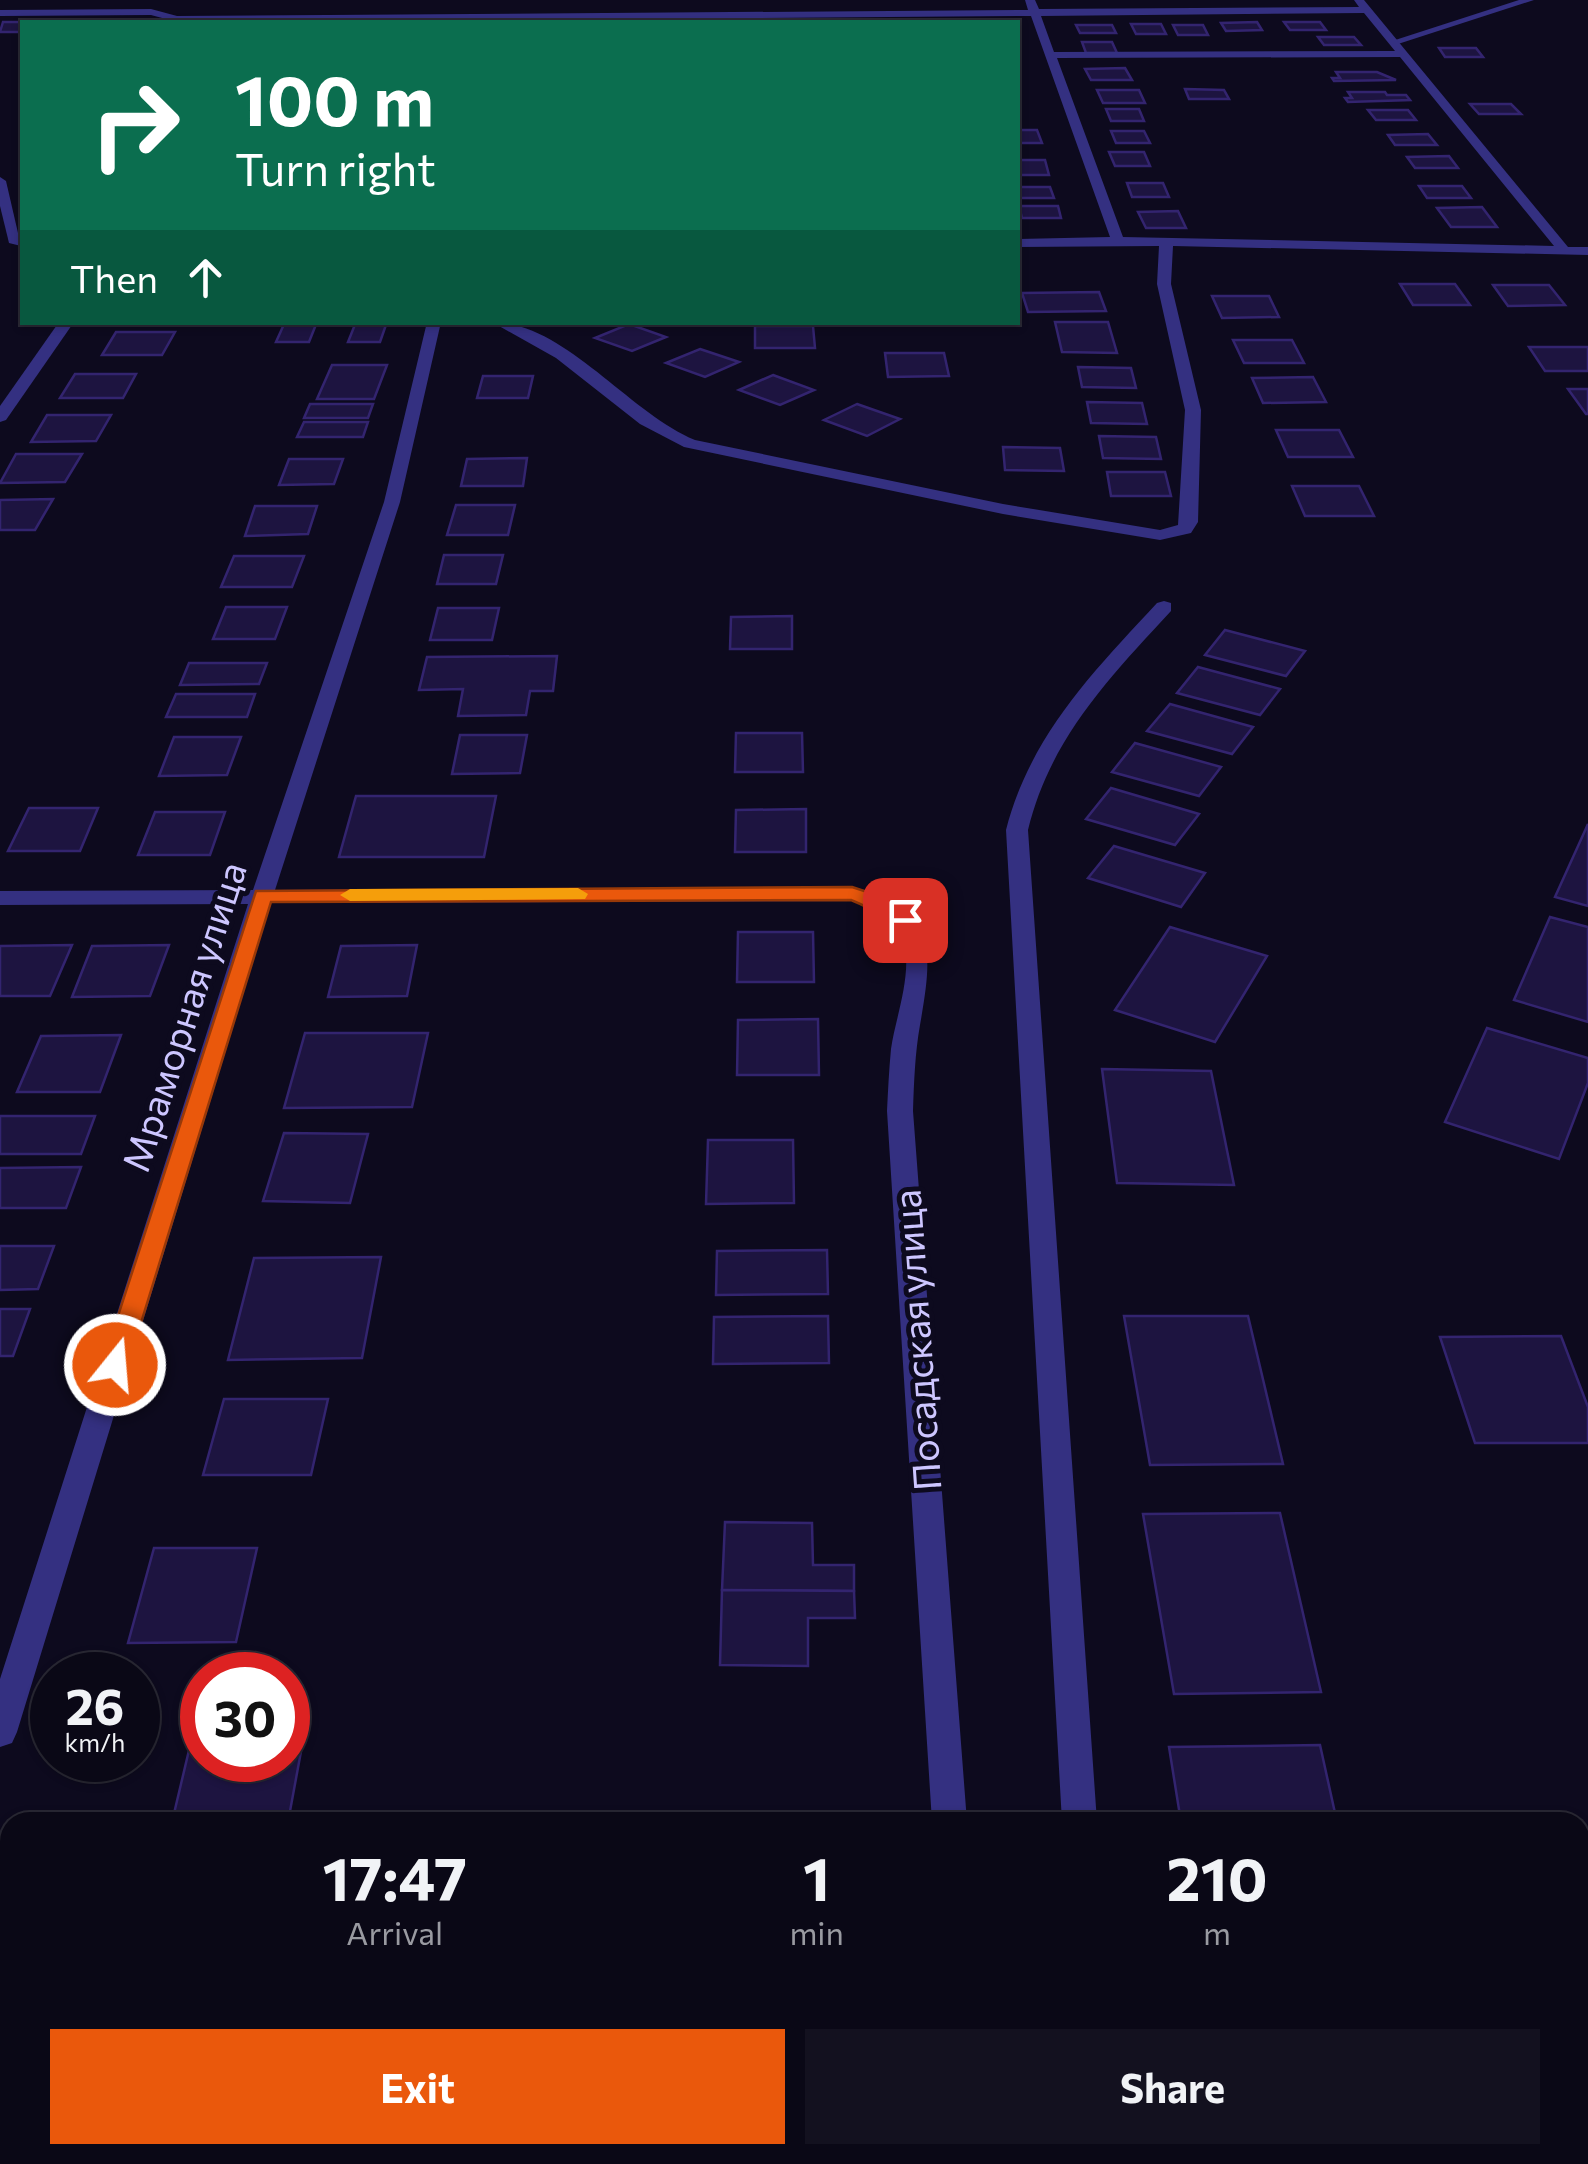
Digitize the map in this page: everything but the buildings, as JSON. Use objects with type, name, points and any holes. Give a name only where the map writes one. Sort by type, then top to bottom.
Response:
[{"type":"street","points":[[152,0],[182,20]]},
{"type":"street","points":[[1049,55],[1397,48],[1529,0]]},
{"type":"street","points":[[491,20],[524,5]]},
{"type":"street","points":[[0,13],[151,12],[182,20],[1032,6],[1363,5],[1566,251]]},
{"type":"street","points":[[1032,6],[1118,241]]},
{"type":"street","points":[[0,181],[19,242],[0,243]]},
{"type":"street","points":[[1020,243],[1118,241],[1588,254]]},
{"type":"street","points":[[504,325],[552,349],[664,435],[690,444],[1020,512],[1144,534],[1175,533],[1189,522],[1193,410],[1164,284],[1166,242]]},
{"type":"street","points":[[0,417],[65,325]]},
{"type":"street","name":"Мраморная улица","points":[[0,1732],[263,896],[392,502],[433,325]]},
{"type":"street","points":[[1078,1812],[1017,830],[1021,804],[1047,748],[1082,697],[1164,608]]},
{"type":"street","name":"Посадская улица","points":[[263,896],[852,894],[885,904],[905,920],[915,944],[916,979],[904,1041],[900,1111],[949,1812]]},
{"type":"street","points":[[0,898],[263,896]]},
{"type":"slow traffic","points":[[350,895],[578,894]]},
{"type":"route","points":[[115,1365],[263,896],[852,894],[885,904],[905,920]]}]
